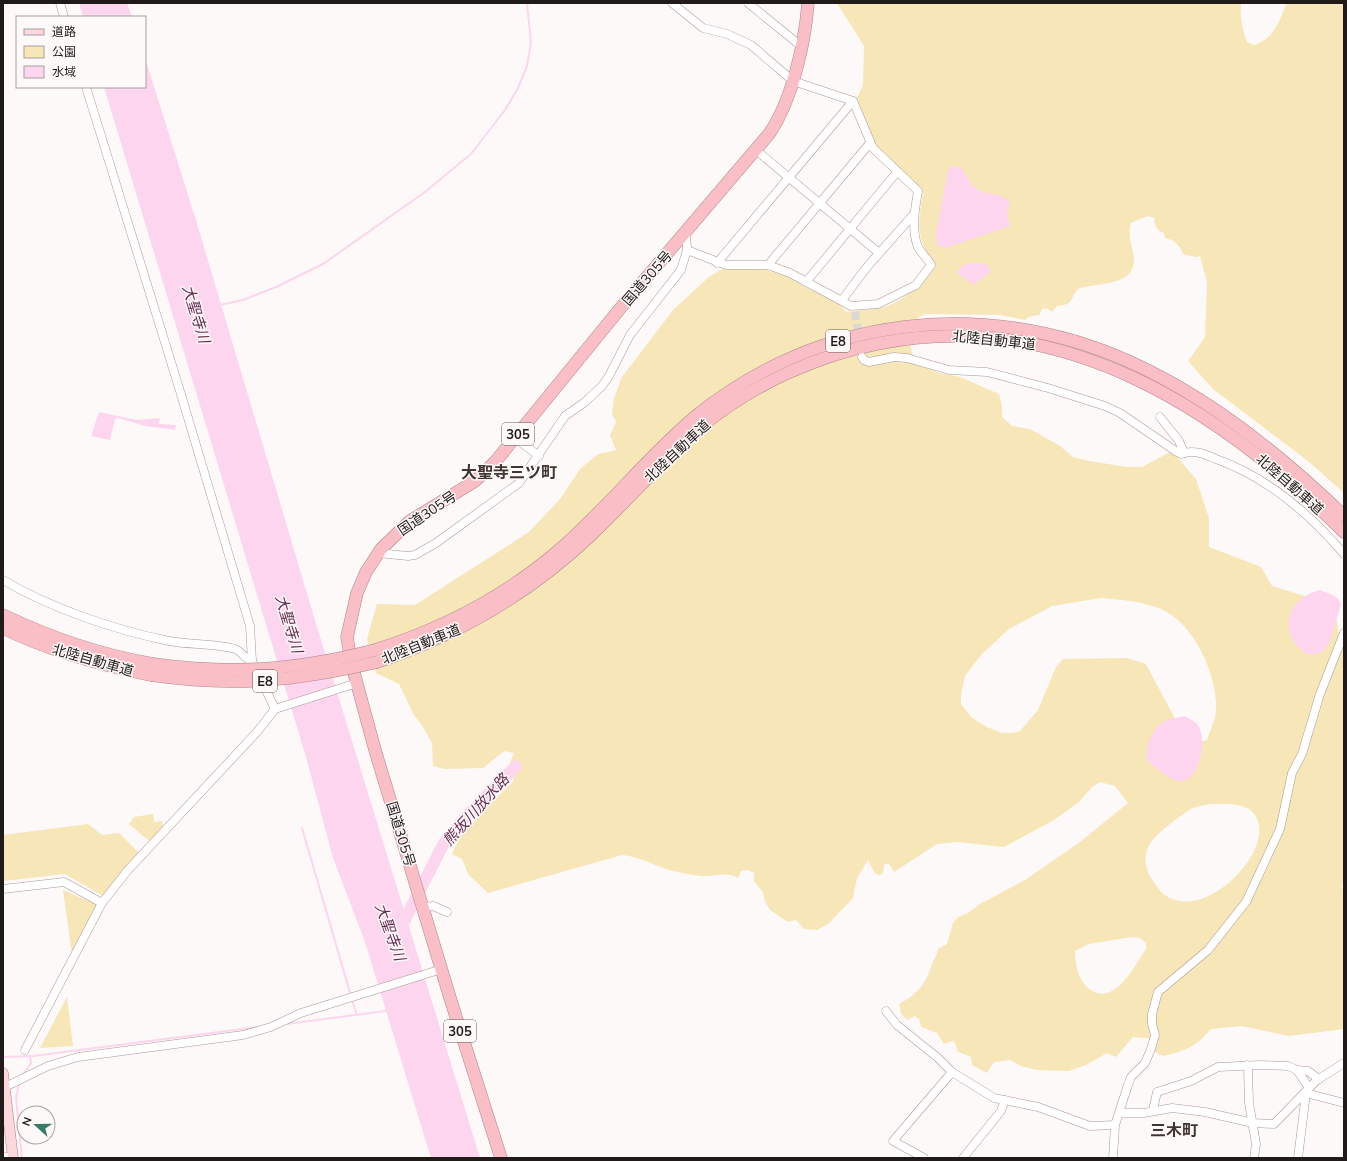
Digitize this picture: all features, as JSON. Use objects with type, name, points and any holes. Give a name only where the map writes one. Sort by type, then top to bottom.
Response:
[{"type":"highway","name":"国道305号","points":[[501,1158],[416,881],[353,684],[347,637],[356,593],[366,572],[378,553],[400,529],[410,521],[480,477],[496,462],[623,305],[756,150],[777,122],[794,81],[808,3]]},
{"type":"highway","name":"北陸自動車道","points":[[376,656],[405,641],[458,618],[536,569],[581,530],[670,440],[719,398],[745,381],[775,365],[821,346],[846,338],[892,328],[947,324],[1001,326],[1051,335],[1123,359],[1167,382],[1228,419],[1280,459],[1344,516]]},
{"type":"highway","name":"北陸自動車道","points":[[3,628],[70,655],[97,664],[152,670],[211,682],[266,681],[317,675],[376,656],[444,637],[490,613],[522,592],[577,548],[656,469],[703,426],[752,391],[800,367],[824,358],[870,345],[902,339],[949,335],[998,338],[1054,348],[1101,363],[1119,371],[1175,399],[1224,431],[1298,489],[1344,532]]},
{"type":"highway","name":"北陸自動車道","points":[[3,615],[73,644],[152,670]]},
{"type":"main road","points":[[3,1072],[10,1157]]},
{"type":"street","points":[[60,3],[64,16]]},
{"type":"street","points":[[672,3],[702,28],[727,34],[751,45],[794,81],[853,101],[861,117],[870,143],[897,172],[918,191],[913,215],[918,247],[928,259],[931,266],[916,285],[878,304],[855,309],[842,300],[768,265],[726,265],[717,263],[687,250]]},
{"type":"street","points":[[748,3],[801,46]]},
{"type":"street","points":[[86,88],[180,391],[250,626],[252,661],[275,709]]},
{"type":"street","points":[[717,263],[853,101]]},
{"type":"street","points":[[768,265],[818,203],[870,143]]},
{"type":"street","points":[[756,150],[879,253]]},
{"type":"street","points":[[806,282],[897,172]]},
{"type":"street","points":[[842,300],[879,253],[913,215]]},
{"type":"street","points":[[378,553],[408,556],[415,555],[436,543],[519,483],[539,456],[565,416],[586,402],[609,376],[630,336],[681,270],[687,250],[686,233]]},
{"type":"street","points":[[862,357],[864,360],[869,362],[890,357],[907,358],[949,370],[988,372],[1048,388],[1115,410],[1137,423],[1176,452],[1181,454],[1190,451],[1202,453],[1234,465],[1251,474],[1295,504],[1319,525],[1344,554]]},
{"type":"street","points":[[1160,417],[1179,441],[1184,453]]},
{"type":"street","points":[[515,438],[539,456]]},
{"type":"street","points":[[3,580],[19,590],[61,608],[127,630],[170,641],[237,649],[247,660],[252,661]]},
{"type":"street","points":[[1113,1158],[1115,1125],[1131,1077],[1145,1063],[1151,1049],[1154,1035],[1152,1014],[1158,992],[1208,950],[1246,902],[1280,829],[1292,773],[1302,754],[1320,694],[1344,632]]},
{"type":"street","points":[[25,1050],[102,903],[128,870],[257,732],[275,709],[353,684]]},
{"type":"street","points":[[3,888],[64,882],[102,903]]},
{"type":"street","points":[[423,905],[433,906],[447,912]]},
{"type":"street","points":[[4,1087],[48,1066],[78,1057],[243,1035],[271,1027],[301,1013],[442,969]]},
{"type":"street","points":[[886,1011],[896,1025],[938,1058],[952,1072],[994,1098],[1038,1107],[1090,1126],[1115,1125]]},
{"type":"street","points":[[1120,1113],[1144,1113],[1153,1110],[1172,1108],[1190,1110],[1253,1123],[1274,1124],[1298,1098],[1319,1079],[1344,1063]]},
{"type":"street","points":[[1247,1065],[1249,1103],[1256,1144],[1254,1158]]},
{"type":"street","points":[[1153,1110],[1157,1092],[1191,1081],[1218,1067],[1276,1065],[1308,1071],[1319,1079]]},
{"type":"street","points":[[1297,1070],[1307,1090],[1298,1158]]},
{"type":"street","points":[[924,1158],[893,1141],[952,1072]]},
{"type":"street","points":[[1307,1090],[1344,1103]]},
{"type":"street","points":[[964,1158],[1001,1111],[1005,1100]]},
{"type":"green space","points":[[837,3],[1241,3],[1241,18],[1245,37],[1247,42],[1254,45],[1267,38],[1272,33],[1287,3],[1344,3],[1344,493],[1308,461],[1213,389],[1188,361],[1205,337],[1207,282],[1200,256],[1195,257],[1183,254],[1176,243],[1165,238],[1164,233],[1161,232],[1155,225],[1154,218],[1147,216],[1131,223],[1130,238],[1134,259],[1133,268],[1128,275],[1121,279],[1078,289],[1069,303],[1057,306],[1052,312],[1043,308],[1039,315],[1028,317],[1026,320],[999,315],[925,314],[918,318],[914,323],[911,329],[910,343],[915,364],[939,373],[960,377],[999,394],[1002,406],[1002,417],[1012,426],[1030,429],[1060,446],[1073,457],[1127,467],[1142,467],[1170,452],[1176,456],[1196,479],[1209,518],[1209,547],[1261,567],[1272,586],[1334,605],[1341,649],[1344,651],[1344,883],[1342,887],[1344,895],[1344,1029],[1289,1036],[1242,1026],[1211,1029],[1206,1035],[1190,1047],[1163,1056],[1155,1052],[1156,1039],[1133,1037],[1116,1057],[1107,1053],[1086,1065],[1069,1071],[1037,1070],[1021,1066],[1010,1060],[994,1062],[987,1073],[972,1065],[971,1057],[958,1052],[955,1043],[952,1041],[944,1044],[937,1033],[921,1027],[919,1019],[915,1016],[907,1020],[901,1013],[899,1004],[915,993],[923,984],[938,949],[947,944],[953,923],[958,917],[968,913],[980,904],[1025,880],[1080,842],[1128,803],[1115,786],[1100,782],[1092,787],[1079,802],[1054,820],[1004,847],[957,842],[937,844],[894,872],[889,864],[884,864],[883,874],[878,875],[874,872],[868,860],[857,878],[853,898],[828,924],[817,930],[804,929],[796,920],[788,922],[770,910],[765,902],[763,892],[754,881],[754,873],[748,870],[741,871],[738,878],[730,875],[697,876],[666,869],[639,859],[622,855],[488,893],[468,874],[462,859],[452,854],[460,837],[512,783],[516,771],[510,763],[514,753],[504,751],[483,768],[445,769],[433,766],[432,743],[414,715],[399,684],[376,673],[367,639],[377,604],[415,605],[529,532],[560,499],[580,469],[598,454],[616,450],[610,435],[616,422],[612,414],[614,398],[622,377],[673,310],[710,276],[723,269],[762,269],[790,277],[806,288],[836,300],[846,312],[891,305],[906,296],[927,278],[936,265],[924,248],[921,239],[919,222],[923,193],[922,189],[886,157],[873,141],[857,98],[863,85],[864,46]],"holes":[[[1101,598],[1124,600],[1154,606],[1161,609],[1173,616],[1184,626],[1193,638],[1202,652],[1208,667],[1216,697],[1214,722],[1207,740],[1198,743],[1180,728],[1146,664],[1127,658],[1063,659],[1056,667],[1038,710],[1020,731],[1013,733],[1002,733],[987,727],[972,718],[961,704],[961,695],[965,676],[981,655],[1009,629],[1052,606]],[[1212,804],[1243,806],[1247,808],[1257,820],[1259,835],[1253,852],[1242,869],[1227,884],[1209,896],[1190,901],[1172,899],[1163,893],[1151,878],[1145,860],[1146,852],[1149,845],[1160,832],[1191,809],[1198,806]],[[1132,937],[1140,938],[1146,943],[1146,949],[1122,983],[1114,990],[1106,993],[1097,993],[1085,985],[1079,976],[1076,966],[1075,951],[1089,944]]]},
{"type":"green space","points":[[153,814],[154,822],[162,821],[163,826],[149,841],[129,824],[134,817]]},
{"type":"green space","points":[[88,824],[102,835],[119,833],[139,853],[113,882],[103,896],[65,874],[3,881],[3,835]]},
{"type":"green space","points":[[63,890],[98,905],[72,955]]},
{"type":"green space","points":[[67,997],[73,1046],[40,1048]]},
{"type":"water","points":[[79,3],[127,3],[132,16],[83,16]]},
{"type":"water","name":"大聖寺川","points":[[146,61],[195,217],[317,627],[480,1158],[431,1158],[365,942],[333,858],[306,757],[104,88],[146,88]]},
{"type":"water","points":[[953,166],[961,168],[977,189],[985,193],[999,195],[1010,202],[1007,214],[1010,226],[946,248],[937,245],[936,234],[948,170]]},
{"type":"water","points":[[974,263],[986,264],[991,271],[974,285],[956,272],[964,265]]},
{"type":"water","points":[[99,412],[137,420],[160,418],[159,424],[176,425],[175,430],[145,426],[118,418],[115,419],[110,440],[91,436]]},
{"type":"water","points":[[1319,590],[1329,593],[1338,599],[1341,605],[1326,648],[1316,654],[1306,653],[1297,647],[1291,636],[1289,624],[1291,611],[1301,599]]},
{"type":"water","points":[[1184,716],[1197,724],[1202,739],[1202,749],[1200,759],[1192,776],[1185,780],[1178,781],[1166,775],[1147,761],[1147,750],[1150,738],[1160,724],[1167,720]]},
{"type":"waterway","points":[[220,305],[243,300],[276,287],[323,264],[425,192],[471,154],[505,110],[518,88],[527,66],[531,43],[527,3]]},
{"type":"waterway","name":"熊坂川放水路","points":[[398,933],[444,843],[462,821],[516,766]]},
{"type":"waterway","points":[[302,828],[351,996]]},
{"type":"waterway","points":[[352,1000],[357,1015]]},
{"type":"waterway","points":[[286,1024],[386,1011]]},
{"type":"waterway","points":[[3,1057],[33,1056],[258,1027]]},
{"type":"waterway","points":[[22,1076],[31,1063],[30,1056]]},
{"type":"waterway","points":[[19,1084],[16,1098],[22,1158]]},
{"type":"tunnel","points":[[855,312],[860,340]]},
{"type":"district","name":"大聖寺三ツ町","points":[[509,472]]},
{"type":"district","name":"三木町","points":[[1174,1130]]}]
